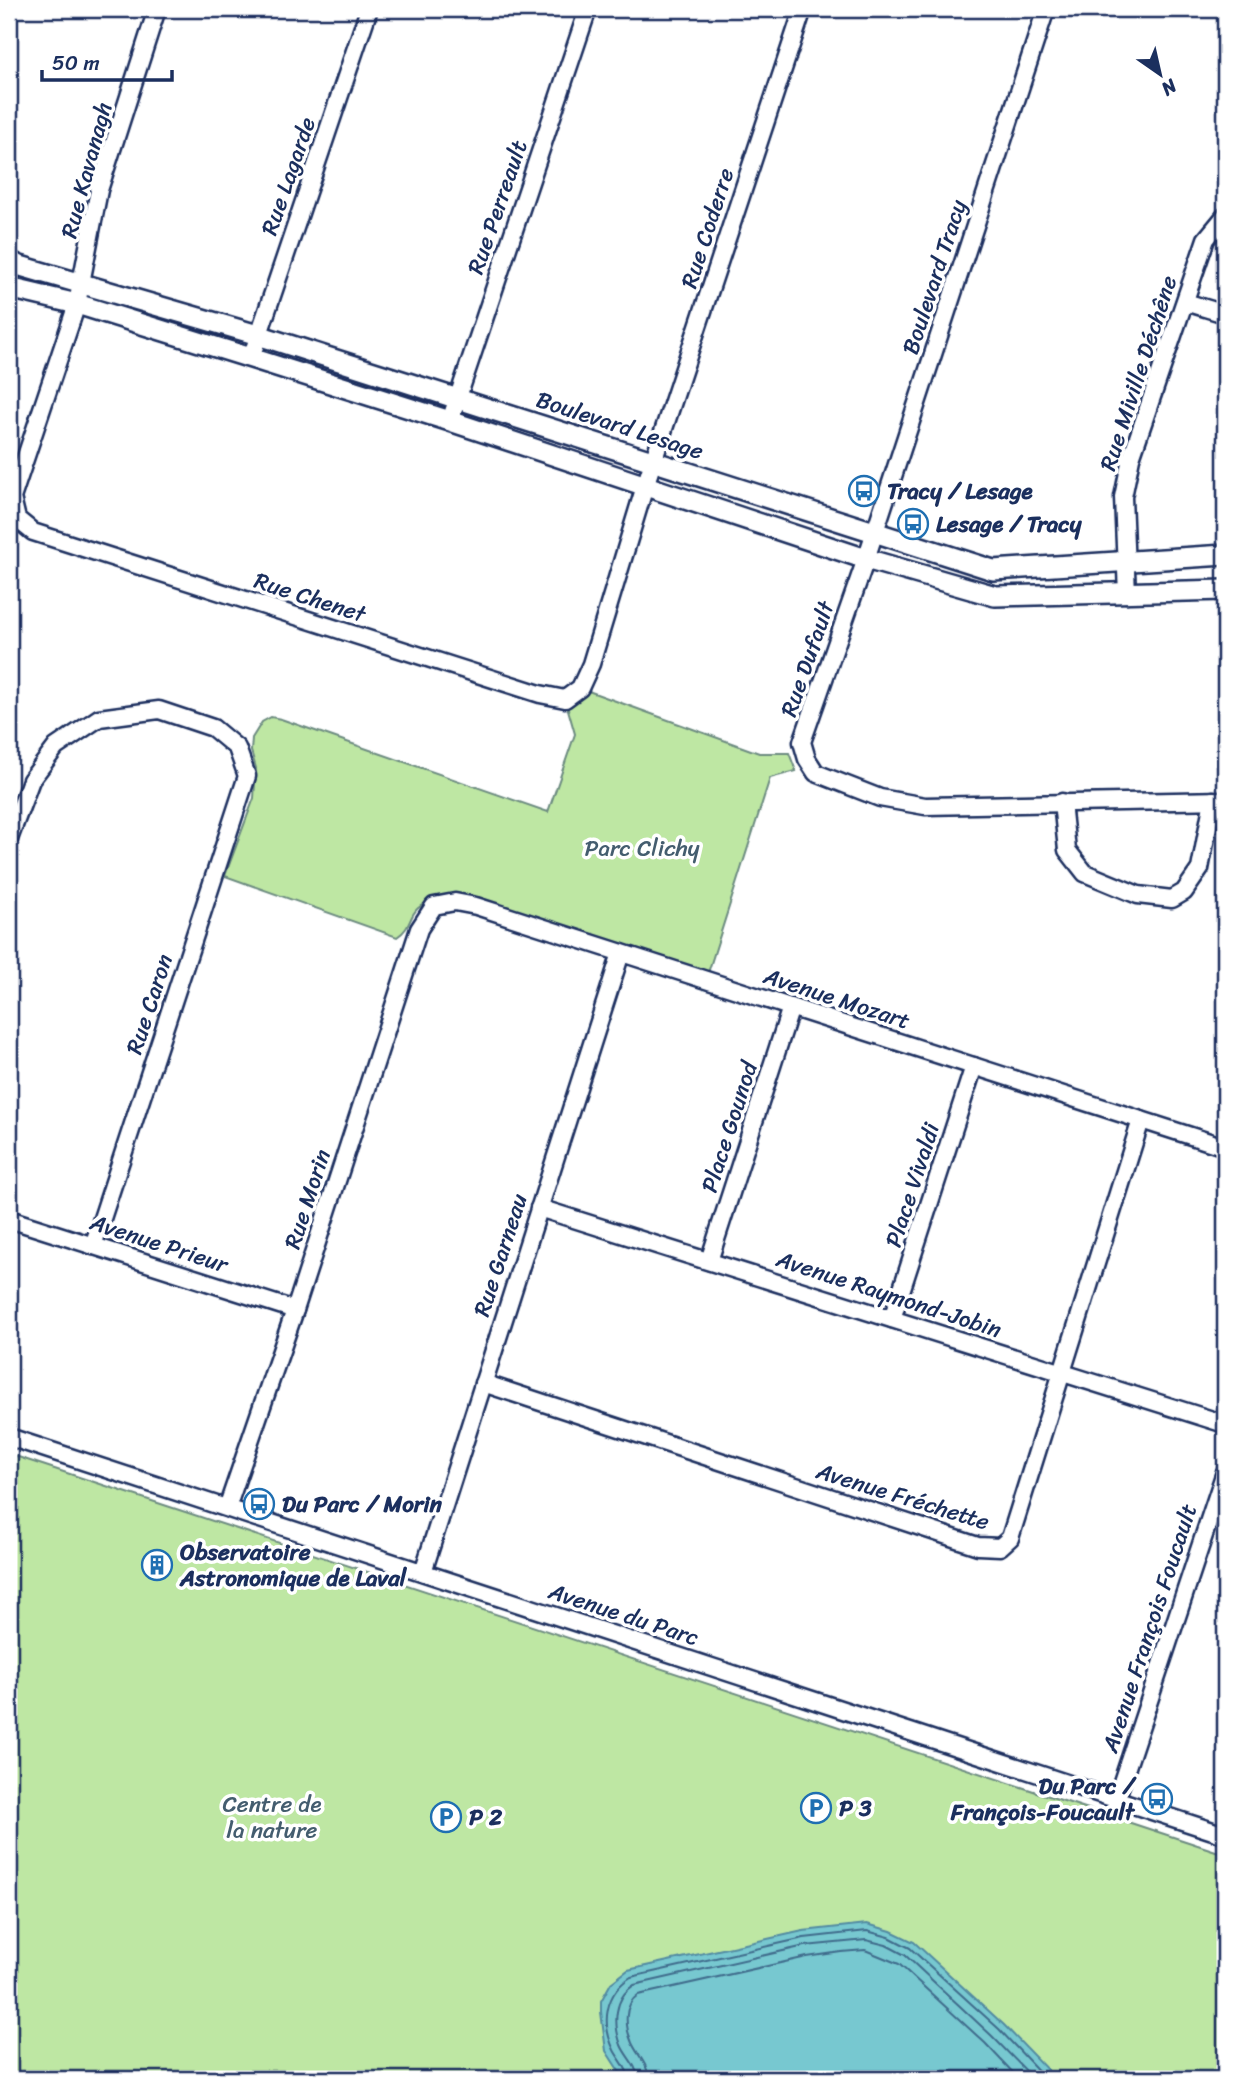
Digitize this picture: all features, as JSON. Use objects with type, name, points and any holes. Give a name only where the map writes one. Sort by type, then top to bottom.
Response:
[{"type":"street","name":"Rue Kavanagh","points":[[77,304],[99,190],[157,9]]},
{"type":"street","name":"Rue Lagarde","points":[[251,358],[369,9]]},
{"type":"street","name":"Rue Perreault","points":[[450,421],[588,9]]},
{"type":"street","name":"Rue Coderre","points":[[653,462],[803,9]]},
{"type":"street","name":"Boulevard Tracy","points":[[866,559],[1046,9]]},
{"type":"street","name":"Rue Miville Déchêne","points":[[1127,594],[1123,497],[1131,458],[1206,239],[1225,216]]},
{"type":"street","name":"Boulevard Lesage","points":[[9,260],[17,265],[258,335],[993,569],[1225,555]]},
{"type":"street","points":[[9,288],[77,304],[251,358],[866,559],[995,596],[1225,590]]},
{"type":"street","points":[[1185,302],[1225,314]]},
{"type":"street","name":"Rue Chenet","points":[[77,304],[12,498],[17,519],[33,532],[527,690],[565,699],[580,688],[591,664],[653,462]]},
{"type":"street","name":"Rue Dufault","points":[[866,559],[802,742],[807,759],[816,773],[880,797],[925,806],[1062,802],[1219,800],[1200,869],[1184,892],[1172,899],[1138,895],[1085,873],[1067,850],[1062,802]]},
{"type":"street","name":"Rue Caron","points":[[9,839],[31,780],[56,747],[99,718],[159,710],[213,728],[237,748],[247,776],[93,1246]]},
{"type":"street","name":"Avenue Mozart","points":[[434,906],[455,902],[475,906],[1225,1147]]},
{"type":"street","name":"Rue Morin","points":[[227,1508],[295,1310],[419,929],[434,906]]},
{"type":"street","name":"Rue Garneau","points":[[423,1572],[621,953]]},
{"type":"street","name":"Place Gounod","points":[[709,1261],[791,1007]]},
{"type":"street","name":"Place Vivaldi","points":[[892,1319],[975,1066]]},
{"type":"street","name":"Avenue Fréchette","points":[[483,1383],[978,1546],[1000,1547],[1010,1538],[1141,1120]]},
{"type":"street","name":"Avenue Raymond-Jobin","points":[[539,1208],[1225,1424]]},
{"type":"street","name":"Avenue Prieur","points":[[9,1219],[295,1310]]},
{"type":"street","name":"Avenue du Parc","points":[[9,1437],[1225,1835]]},
{"type":"street","name":"Avenue François Foucault","points":[[1116,1800],[1225,1472]]},
{"type":"green space","name":"Parc Clichy","points":[[580,688],[759,753],[789,753],[796,771],[770,778],[707,976],[439,898],[427,902],[415,911],[407,927],[397,937],[225,876],[254,798],[256,768],[251,751],[252,738],[262,722],[271,717],[548,812],[575,734],[565,699]]},
{"type":"green space","name":"Centre de la nature","points":[[9,1454],[1225,1854],[1225,2079],[9,2079]]},
{"type":"water","points":[[867,1924],[914,1942],[1004,2025],[1056,2079],[624,2079],[606,2051],[601,2001],[611,1983],[628,1970],[803,1931]]},
{"type":"place","name":"Tracy / Lesage","points":[[864,491]]},
{"type":"place","name":"Lesage / Tracy","points":[[913,524]]},
{"type":"place","name":"Du Parc / Morin","points":[[259,1504]]},
{"type":"place","name":"Observatoire Astronomique de Laval","points":[[157,1565]]},
{"type":"place","name":"Du Parc / François-Foucault","points":[[1157,1799]]},
{"type":"place","name":"P 3","points":[[816,1808]]},
{"type":"place","name":"P 2","points":[[446,1817]]}]
